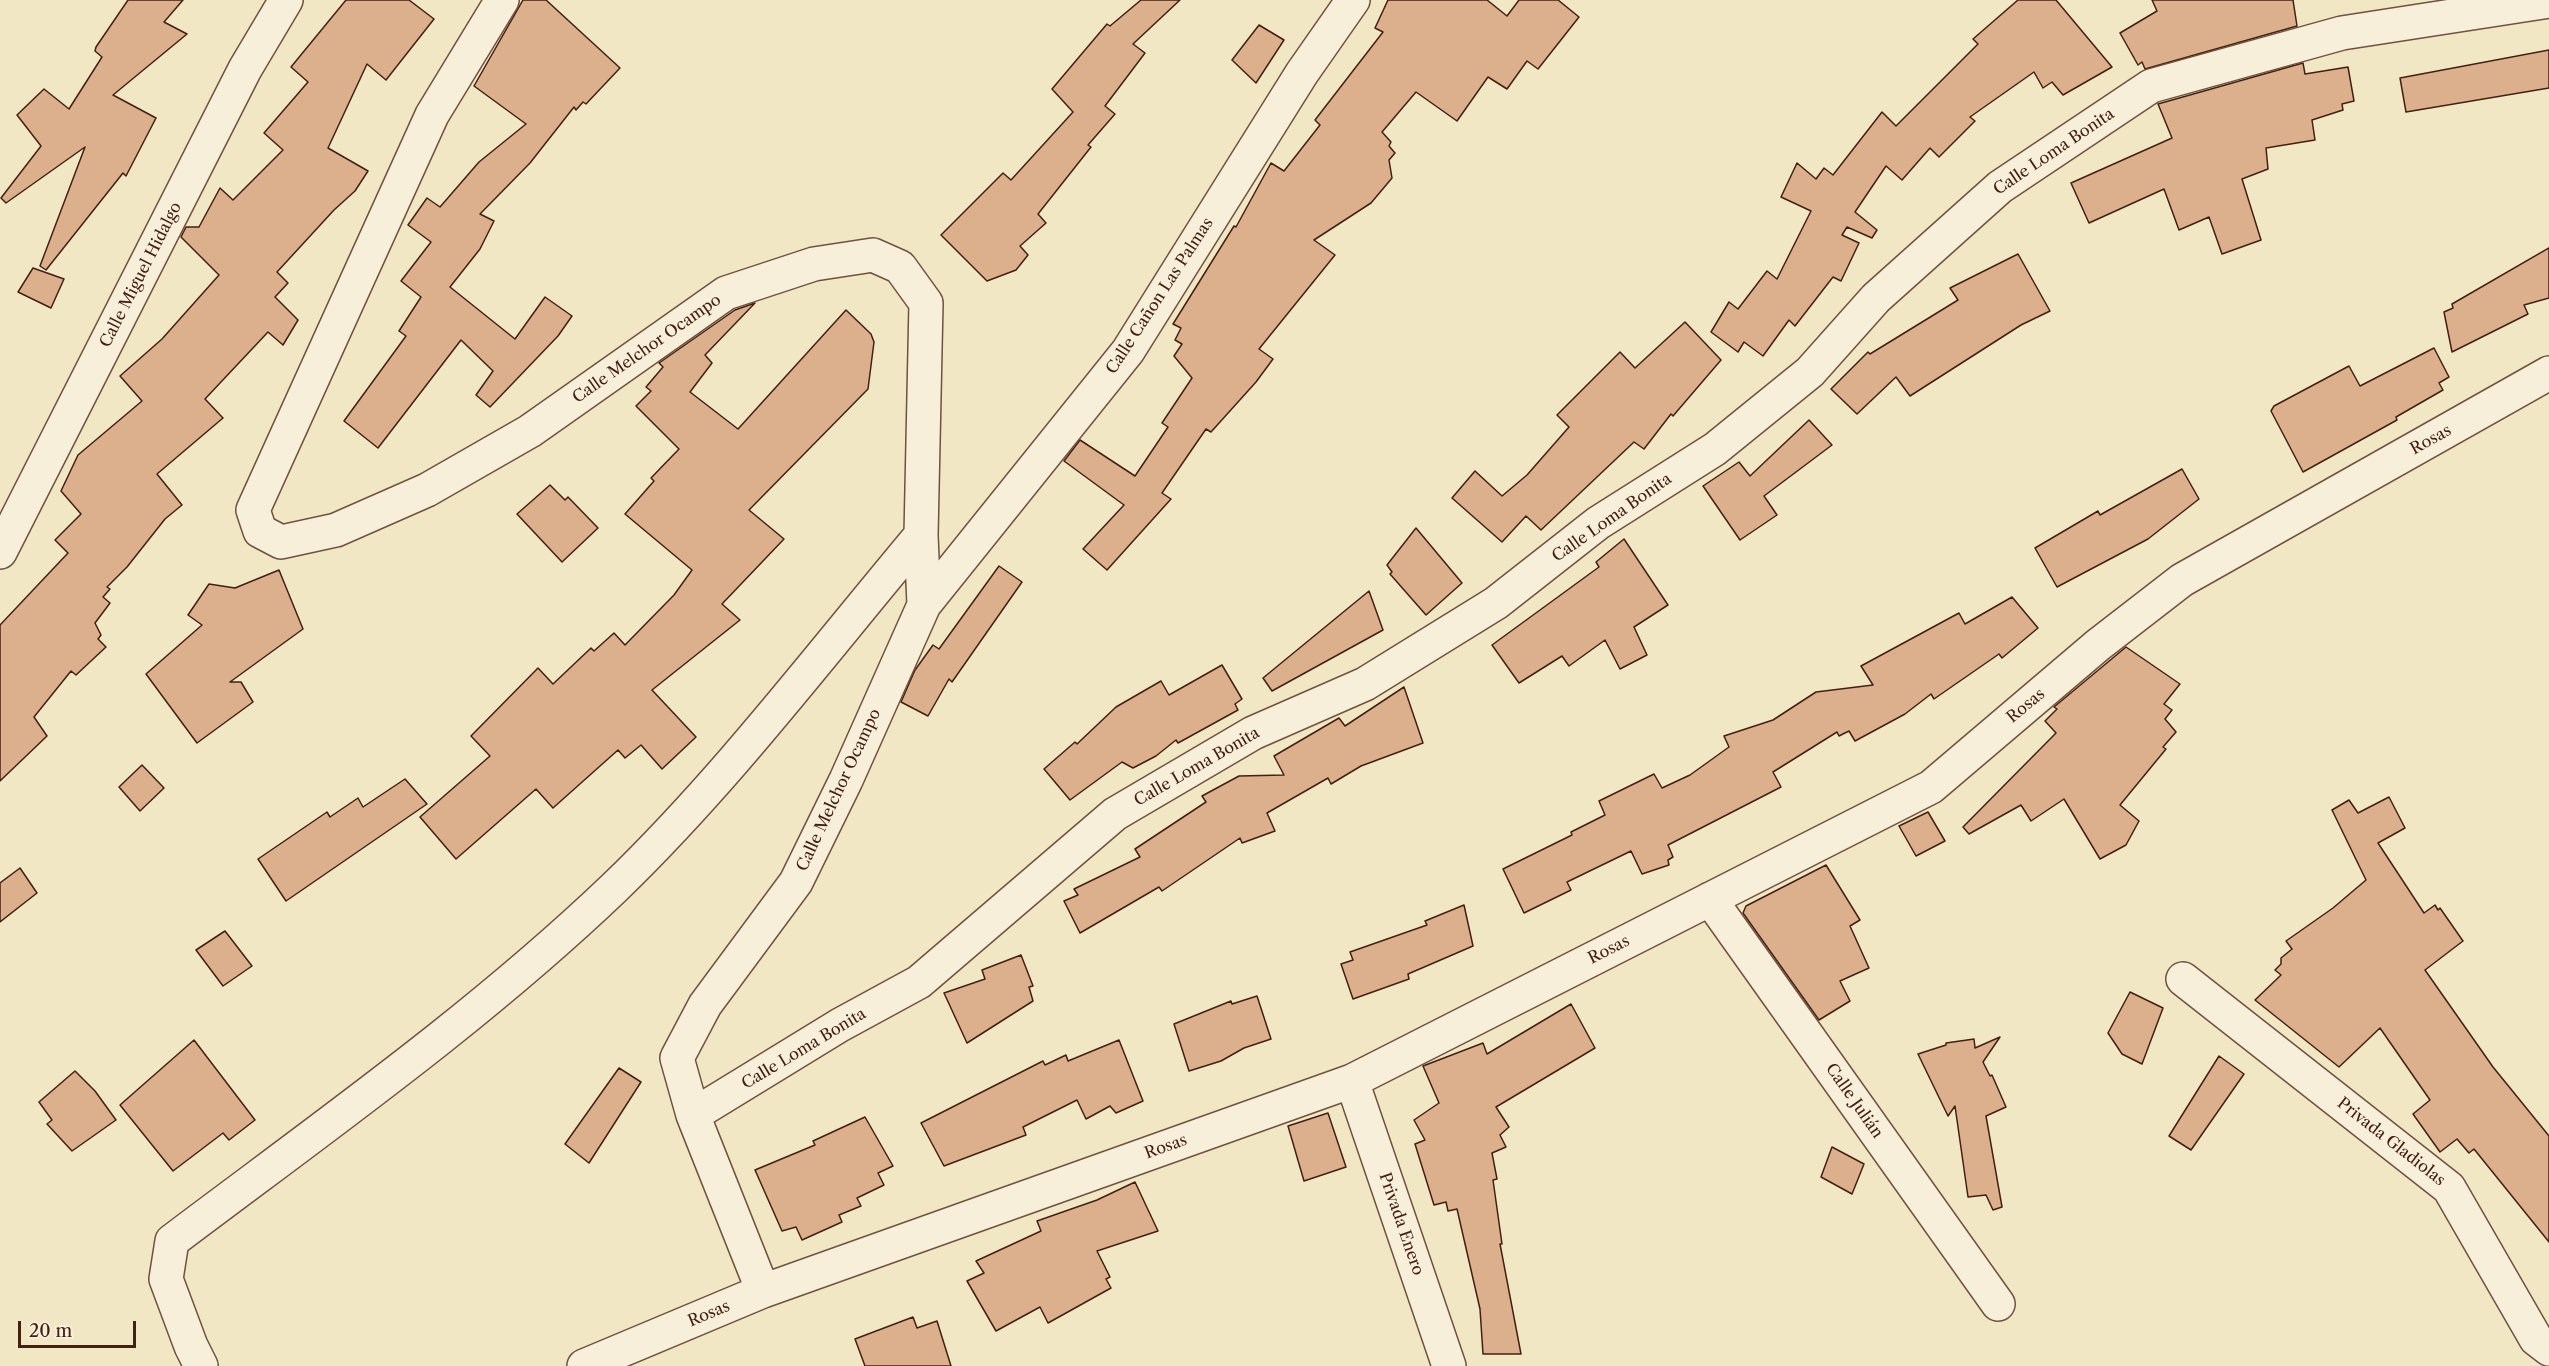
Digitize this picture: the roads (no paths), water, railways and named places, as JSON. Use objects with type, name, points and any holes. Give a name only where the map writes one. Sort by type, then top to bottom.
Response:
[{"type":"street","name":"Calle Miguel Hidalgo","points":[[0,552],[245,69],[286,0]]},
{"type":"street","name":"Calle Melchor Ocampo","points":[[502,0],[432,115],[253,510],[260,531],[281,542],[336,530],[427,490],[530,431],[726,293],[814,264],[873,255],[900,267],[926,303],[921,535],[924,605],[846,780],[796,882],[705,1005],[677,1058],[693,1115],[763,1291]]},
{"type":"street","name":"Calle Cañon Las Palmas","points":[[924,605],[1128,351],[1302,73],[1353,0]]},
{"type":"street","name":"Calle Loma Bonita","points":[[693,1115],[840,1025],[919,982],[1115,814],[1253,733],[1365,684],[1496,603],[1598,523],[1715,448],[1810,372],[1876,298],[2000,187],[2151,86],[2342,33],[2549,1]]},
{"type":"street","name":"Rosas","points":[[584,1366],[763,1291],[1352,1081],[1931,787],[2098,645],[2182,580],[2549,373]]},
{"type":"street","points":[[201,1366],[191,1346],[166,1279],[172,1241],[469,1017],[614,887],[707,791],[921,535]]},
{"type":"street","name":"Calle Julián","points":[[1710,899],[1998,1304]]},
{"type":"street","name":"Privada Gladiolas","points":[[2183,979],[2449,1188],[2536,1339],[2549,1349]]},
{"type":"street","name":"Privada Enero","points":[[1352,1081],[1449,1366]]}]
